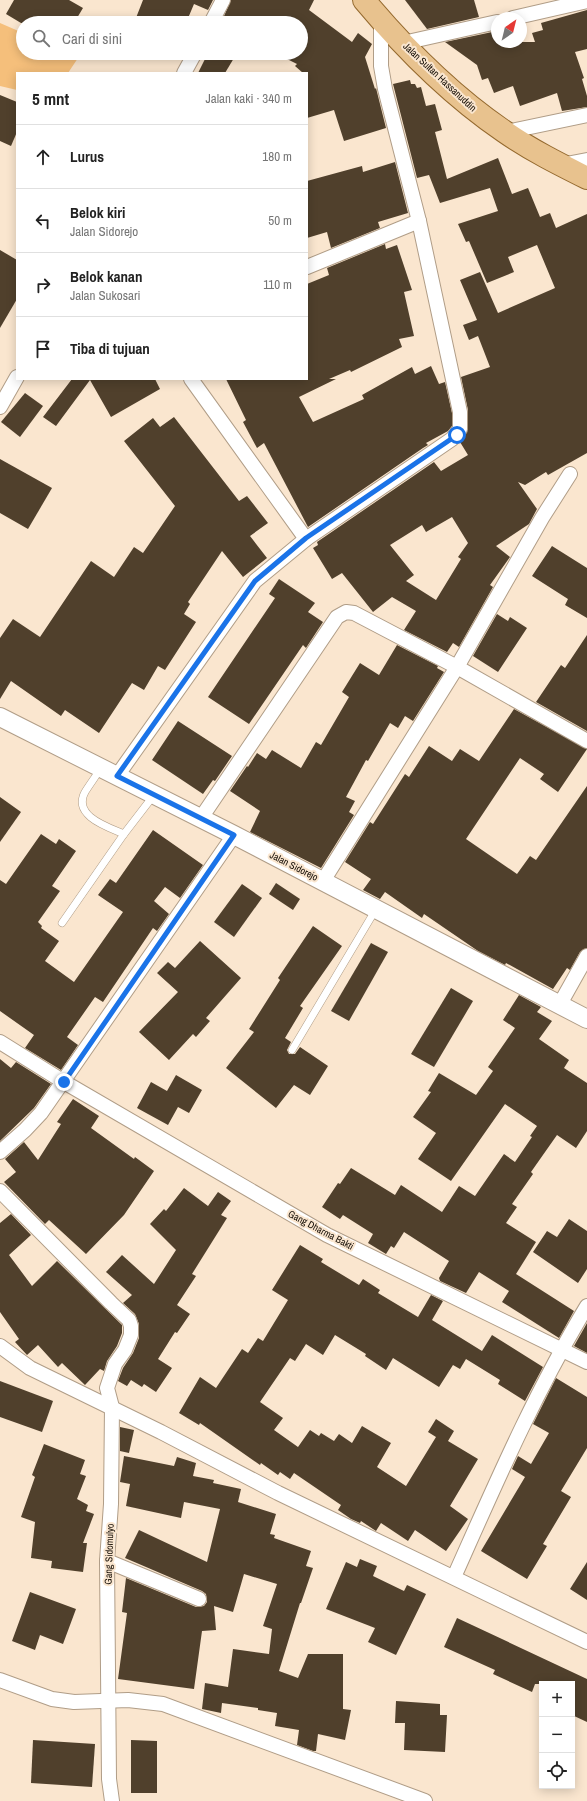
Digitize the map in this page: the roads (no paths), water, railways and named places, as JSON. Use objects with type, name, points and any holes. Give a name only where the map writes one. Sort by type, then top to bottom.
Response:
[{"type":"main road","name":"Jalan Sultan Hassanuddin","points":[[364,0],[403,43],[454,93],[506,132],[561,165],[587,178]]},
{"type":"street","points":[[215,16],[223,0]]},
{"type":"street","points":[[527,15],[587,1]]},
{"type":"street","points":[[109,772],[255,581],[272,565],[306,538],[452,439],[460,429],[460,412],[419,221],[384,89],[381,66],[381,20]]},
{"type":"street","points":[[403,43],[491,23]]},
{"type":"street","points":[[185,72],[191,60]]},
{"type":"street","points":[[506,132],[587,115]]},
{"type":"street","points":[[561,165],[587,160]]},
{"type":"street","points":[[308,267],[419,221]]},
{"type":"street","points":[[0,407],[16,379]]},
{"type":"street","points":[[192,380],[306,538]]},
{"type":"street","points":[[323,881],[457,667],[542,518],[570,474]]},
{"type":"street","points":[[201,818],[337,617],[346,612],[354,613],[457,667],[587,741]]},
{"type":"street","name":"Jalan Sidorejo","points":[[0,717],[201,818],[587,1018]]},
{"type":"street","points":[[0,1152],[25,1130],[41,1113],[64,1082],[234,835]]},
{"type":"street","points":[[560,1004],[587,956]]},
{"type":"street","name":"Gang Dharma Bakti","points":[[0,1042],[64,1082],[327,1235],[562,1348],[587,1362]]},
{"type":"street","name":"Gang Sidomulyo","points":[[0,1191],[129,1320],[131,1326],[131,1335],[125,1350],[115,1364],[107,1388],[112,1407],[111,1504],[107,1561],[107,1701],[109,1779],[112,1801]]},
{"type":"street","points":[[454,1577],[492,1492],[562,1348],[587,1306]]},
{"type":"street","points":[[0,1346],[30,1368],[112,1407],[278,1492],[587,1642]]},
{"type":"street","points":[[107,1561],[199,1599]]},
{"type":"street","points":[[0,1680],[52,1699],[74,1702],[134,1700],[163,1704],[425,1801]]},
{"type":"lane","points":[[109,772],[85,792],[82,801],[83,808],[89,816],[97,822],[124,834]]},
{"type":"lane","points":[[62,923],[154,794]]},
{"type":"lane","points":[[292,1050],[376,909]]}]
